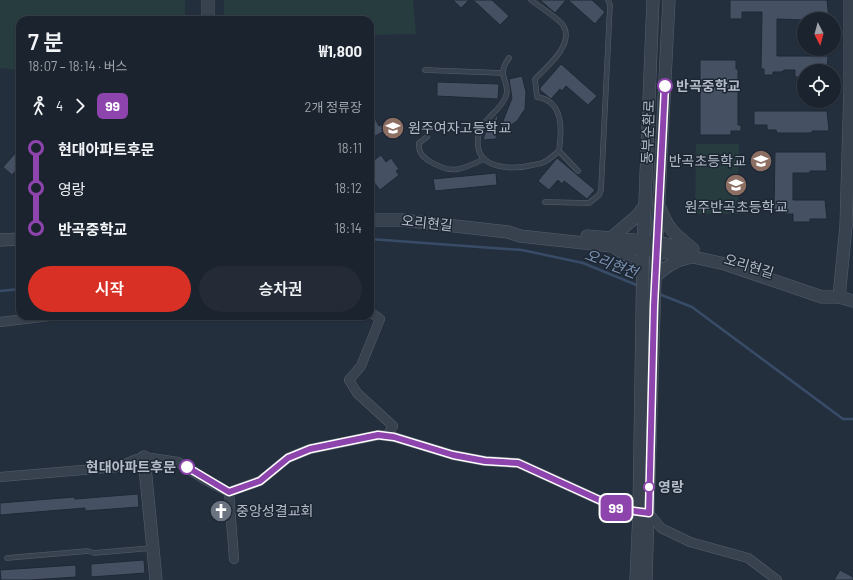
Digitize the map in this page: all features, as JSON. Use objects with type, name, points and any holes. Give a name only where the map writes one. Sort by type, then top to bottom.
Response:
[{"type":"street","points":[[208,0],[208,16]]},
{"type":"street","name":"동부순환로","points":[[649,276],[643,246],[653,0]]},
{"type":"street","name":"동부순환로","points":[[649,276],[657,247],[669,0]]},
{"type":"street","points":[[839,297],[846,226],[851,56],[850,0]]},
{"type":"street","points":[[645,205],[612,243],[632,258],[649,276],[644,513],[646,580]]},
{"type":"street","points":[[649,276],[694,254],[674,234],[664,218],[659,206]]},
{"type":"street","name":"오리현길","points":[[374,220],[402,220],[508,232],[519,230],[612,243],[657,247],[694,254],[822,297],[839,297],[853,301]]},
{"type":"street","points":[[0,240],[16,239]]},
{"type":"street","points":[[374,315],[380,319],[361,366],[349,380],[357,394],[393,426],[387,436]]},
{"type":"street","points":[[0,322],[16,320]]},
{"type":"street","points":[[0,477],[118,467],[144,457],[178,462],[204,479],[229,492],[260,481],[288,458],[310,449],[378,435],[387,436],[453,455],[485,461],[518,463],[619,509],[644,513],[661,528],[690,542],[748,558],[777,580]]},
{"type":"street","points":[[144,457],[156,580]]},
{"type":"street","points":[[229,492],[234,559]]},
{"type":"street","points":[[636,580],[644,513]]},
{"type":"lane","points":[[531,0],[563,24],[566,41],[560,53],[535,79],[537,97],[544,98],[554,105],[558,113],[560,130],[559,151],[578,171]]},
{"type":"lane","points":[[545,202],[589,203],[599,195],[601,190],[610,5],[608,0]]},
{"type":"lane","points":[[509,58],[504,66],[503,73],[506,82],[507,95],[500,106],[483,123],[478,137],[478,148],[484,159],[496,166],[514,168],[544,163],[559,151]]},
{"type":"lane","points":[[425,70],[503,73]]},
{"type":"lane","points":[[427,137],[419,144],[419,150],[423,157],[440,168],[451,170],[464,168],[484,159]]},
{"type":"lane","points":[[7,558],[88,551],[94,553],[153,548]]},
{"type":"green space","points":[[0,0],[185,0],[185,16],[16,16],[16,70],[0,68]]},
{"type":"green space","points":[[224,0],[413,0],[416,34],[374,35],[374,16],[224,16]]},
{"type":"green space","points":[[696,144],[739,144],[738,214],[695,214]]},
{"type":"building","points":[[453,0],[469,0],[461,8]]},
{"type":"building","points":[[473,0],[492,0],[509,16],[500,25]]},
{"type":"building","points":[[540,0],[566,0],[555,13]]},
{"type":"building","points":[[568,0],[592,0],[605,12],[595,24]]},
{"type":"building","points":[[730,0],[827,0],[828,12],[797,12],[797,20],[777,19],[777,56],[828,56],[827,64],[797,64],[797,77],[795,77],[795,70],[785,70],[781,72],[773,72],[773,75],[764,75],[764,69],[761,69],[762,12],[742,12],[742,19],[730,19]]},
{"type":"building","points":[[700,60],[736,60],[736,69],[738,69],[738,125],[741,125],[741,131],[731,131],[731,135],[700,135]]},
{"type":"building","points":[[561,64],[597,96],[588,105],[566,86],[562,91],[560,89],[551,99],[540,90],[540,88]]},
{"type":"building","points":[[522,76],[526,92],[525,109],[517,121],[498,134],[512,98],[509,79]]},
{"type":"building","points":[[437,82],[499,84],[498,99],[437,96]]},
{"type":"building","points":[[754,111],[827,111],[829,131],[812,131],[812,133],[777,133],[776,130],[767,130],[767,125],[754,125]]},
{"type":"building","points":[[498,114],[496,139],[483,140],[486,130]]},
{"type":"building","points":[[374,117],[379,126],[383,124],[386,130],[374,137]]},
{"type":"building","points":[[16,152],[16,170],[12,175],[3,167]]},
{"type":"building","points":[[775,152],[826,152],[827,171],[793,173],[793,200],[825,200],[827,219],[810,219],[810,222],[793,222],[793,214],[785,214],[785,210],[774,210]]},
{"type":"building","name":"원주여자고등학교","points":[[381,155],[386,162],[391,158],[399,169],[396,171],[399,175],[380,190],[374,182],[374,160]]},
{"type":"building","points":[[557,158],[595,190],[587,199],[564,181],[562,184],[558,180],[549,190],[538,181]]},
{"type":"building","points":[[496,173],[497,185],[435,191],[433,179]]},
{"type":"building","points":[[138,494],[139,507],[85,511],[85,508],[0,515],[0,503]]},
{"type":"building","points":[[144,560],[145,573],[91,577],[91,564]]},
{"type":"building","points":[[76,565],[76,577],[1,580],[0,570]]},
{"type":"building","points":[[840,570],[853,577],[853,580],[834,580]]},
{"type":"waterway","name":"오리현천","points":[[374,239],[522,250],[583,263],[639,286]]},
{"type":"waterway","name":"오리현천","points":[[0,291],[16,289]]},
{"type":"waterway","name":"오리현천","points":[[659,294],[692,307],[843,419],[853,419]]},
{"type":"bus line","name":"99","points":[[187,467],[204,479],[229,492],[260,481],[288,458],[310,449],[378,435],[394,437],[453,455],[485,461],[518,463],[619,509],[649,513],[655,277],[665,86]]},
{"type":"place","name":"반곡중학교","points":[[665,86]]},
{"type":"place","name":"원주여자고등학교","points":[[393,128]]},
{"type":"place","name":"반곡초등학교","points":[[761,161]]},
{"type":"place","name":"원주반곡초등학교","points":[[736,185]]},
{"type":"place","name":"현대아파트후문","points":[[187,467]]},
{"type":"place","name":"영랑","points":[[649,487]]},
{"type":"place","name":"중앙성결교회","points":[[221,511]]}]
